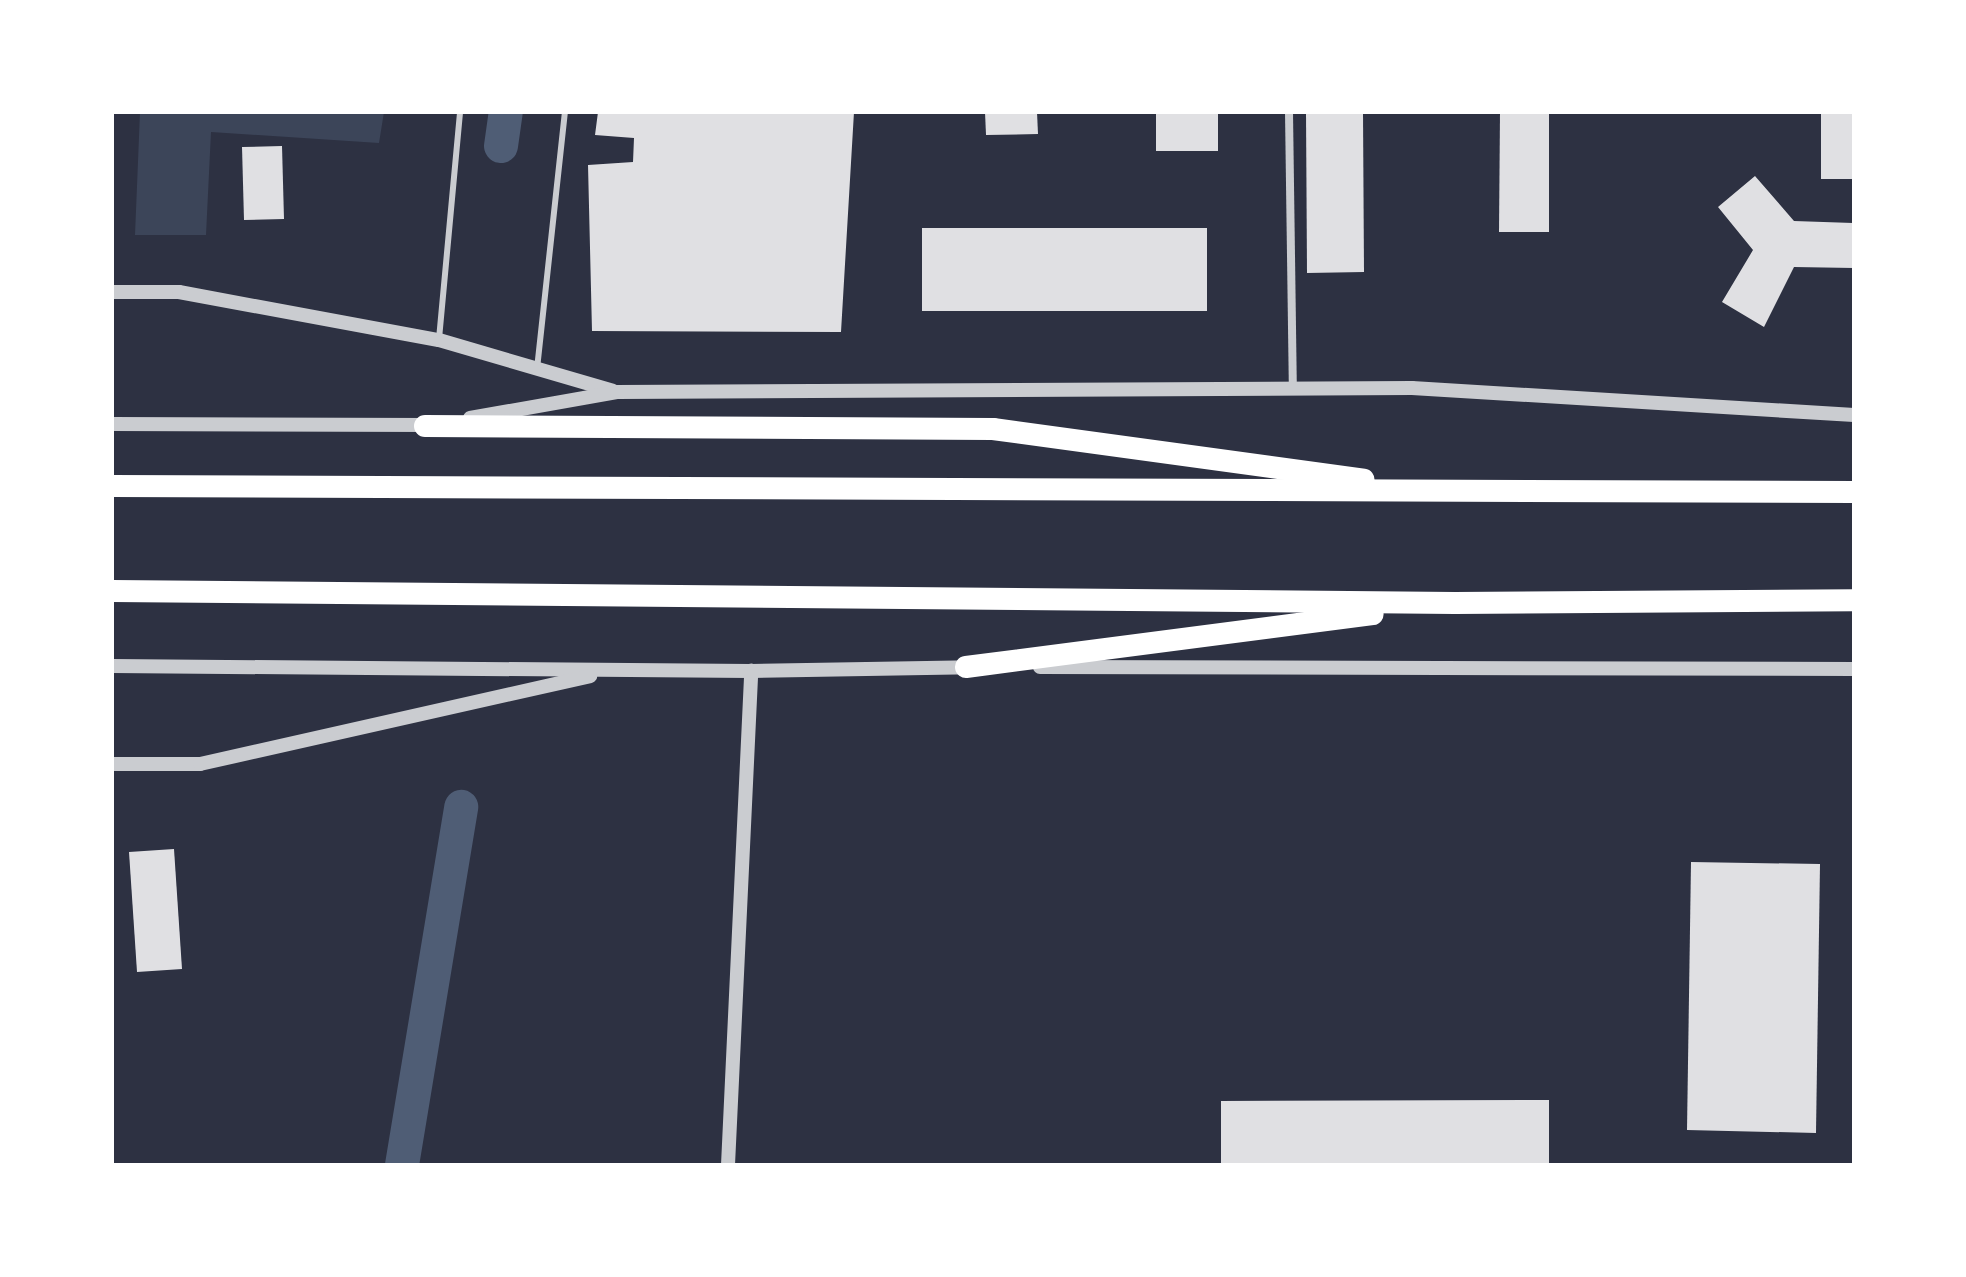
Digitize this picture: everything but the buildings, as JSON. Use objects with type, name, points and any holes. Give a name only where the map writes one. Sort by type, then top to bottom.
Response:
[{"type":"highway","points":[[425,426],[993,429],[1449,491]]},
{"type":"highway","points":[[112,486],[1854,492]]},
{"type":"highway","points":[[112,591],[1455,603],[1854,600]]},
{"type":"highway","points":[[966,667],[1455,603]]},
{"type":"street","points":[[1289,112],[1293,391]]},
{"type":"street","points":[[112,292],[179,292],[439,340],[617,392]]},
{"type":"street","points":[[112,424],[425,426],[617,392],[1293,391],[1412,388],[1854,415]]},
{"type":"street","points":[[112,666],[751,671],[966,667],[1854,669]]},
{"type":"street","points":[[112,764],[200,764],[615,670]]},
{"type":"street","points":[[728,1165],[751,671]]},
{"type":"lane","points":[[439,340],[460,112]]},
{"type":"lane","points":[[537,369],[565,112]]},
{"type":"shaded area","points":[[140,112],[384,112],[379,143],[211,132],[206,235],[135,235]]},
{"type":"waterway","points":[[501,146],[506,112]]},
{"type":"waterway","points":[[402,1165],[461,807]]}]
